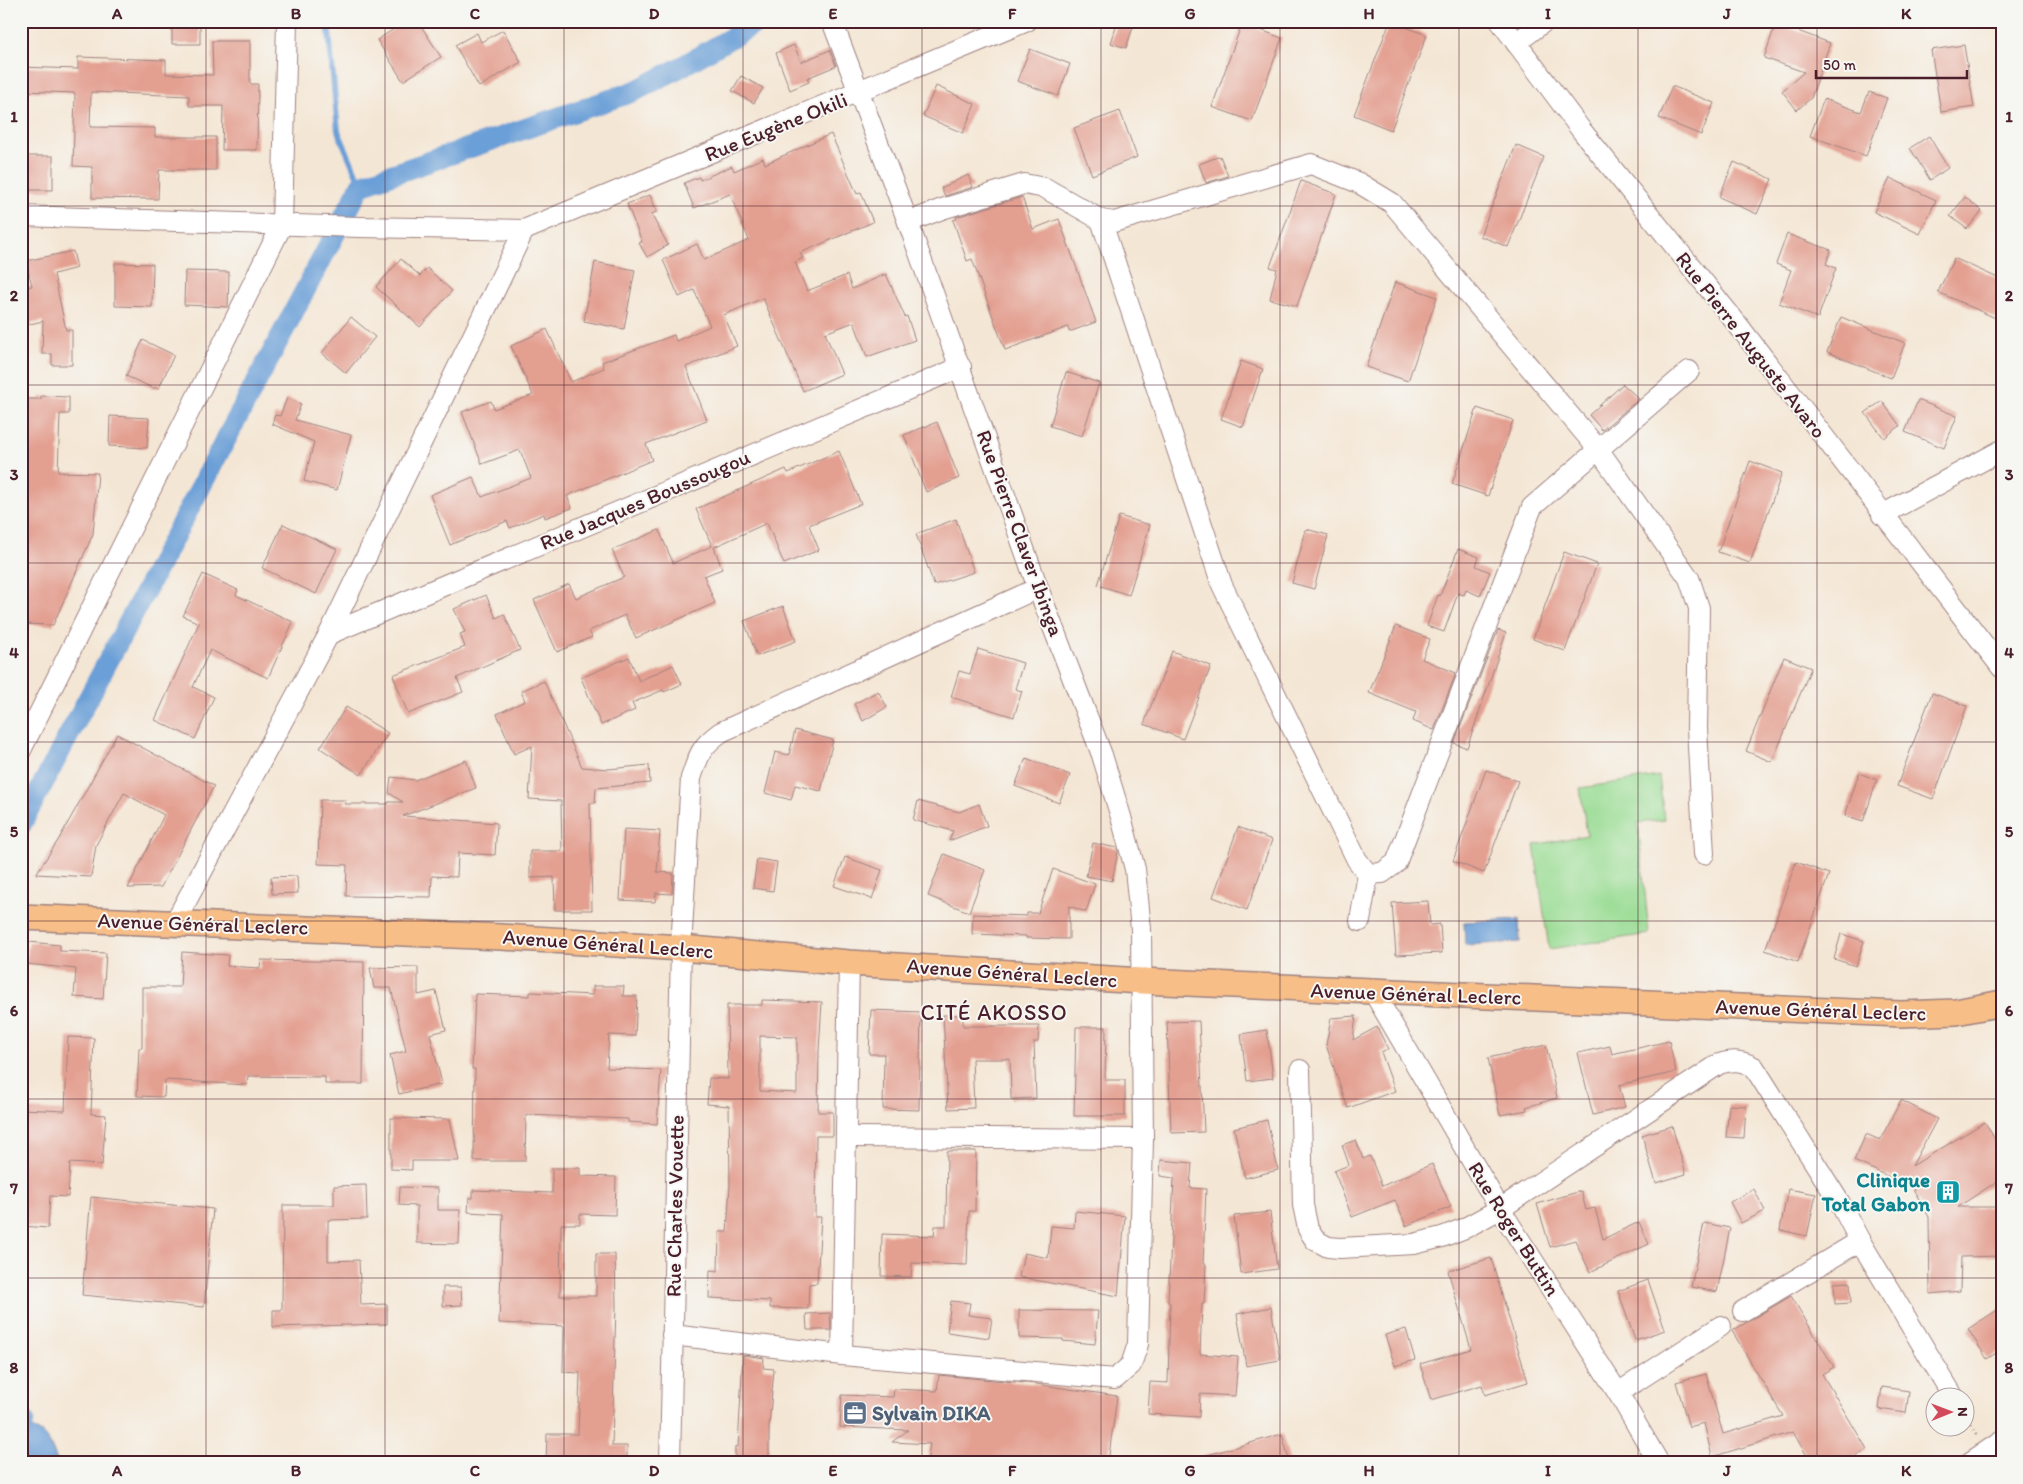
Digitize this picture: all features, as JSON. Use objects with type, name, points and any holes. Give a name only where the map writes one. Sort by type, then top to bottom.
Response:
[{"type":"main road","name":"Avenue Général Leclerc","points":[[21,917],[399,932],[681,948],[849,963],[1142,982],[1374,993],[1901,1014],[1956,1012],[2002,1003]]},
{"type":"street","points":[[21,750],[282,225],[287,21]]},
{"type":"street","name":"Rue Pierre Claver Ibinga","points":[[672,1335],[842,1355],[1115,1378],[1131,1365],[1138,1344],[1143,1139],[1141,928],[1135,869],[1102,755],[1038,588],[908,222],[832,21]]},
{"type":"street","name":"Rue Eugène Okili","points":[[524,230],[1027,21]]},
{"type":"street","name":"Rue Pierre Auguste Avaro","points":[[1500,21],[1582,131],[1738,325],[1882,515],[2002,668]]},
{"type":"street","points":[[1516,43],[1545,21]]},
{"type":"street","points":[[908,222],[942,209],[1024,184],[1045,188],[1101,220],[1114,222],[1311,164],[1359,183],[1392,203],[1598,450],[1689,578],[1699,608],[1697,728],[1704,854]]},
{"type":"street","points":[[21,216],[359,228],[524,230],[329,634],[174,924]]},
{"type":"street","points":[[1101,220],[1222,586],[1357,860],[1368,874],[1360,921]]},
{"type":"street","name":"Rue Jacques Boussougou","points":[[329,634],[960,367]]},
{"type":"street","points":[[1368,874],[1382,873],[1396,863],[1532,507],[1689,371]]},
{"type":"street","points":[[1882,515],[2002,450]]},
{"type":"street","name":"Rue Charles Vouette","points":[[670,1463],[681,948],[691,778],[699,754],[707,742],[720,732],[1038,588]]},
{"type":"street","points":[[842,1355],[849,963]]},
{"type":"street","name":"Rue Roger Buttin","points":[[1374,993],[1500,1209],[1618,1393],[1659,1463]]},
{"type":"street","points":[[1300,1070],[1303,1205],[1308,1229],[1314,1240],[1328,1248],[1340,1248],[1414,1244],[1442,1237],[1465,1228],[1500,1209],[1719,1064],[1734,1060],[1745,1062],[1754,1067],[1840,1203],[1860,1241],[1948,1386]]},
{"type":"street","points":[[847,1137],[1143,1139]]},
{"type":"street","points":[[1743,1311],[1860,1241]]},
{"type":"street","points":[[1618,1393],[1721,1326]]},
{"type":"street","points":[[1969,1463],[2002,1441]]},
{"type":"green space","points":[[1659,776],[1664,820],[1638,823],[1649,934],[1549,949],[1534,845],[1587,835],[1580,788]]},
{"type":"water","points":[[1519,919],[1520,942],[1465,945],[1464,922]]},
{"type":"water","points":[[21,1427],[42,1433],[58,1463],[21,1463]]},
{"type":"building","points":[[406,21],[418,21],[441,57],[403,81],[377,40]]},
{"type":"building","points":[[1118,21],[1135,21],[1126,48],[1111,43]]},
{"type":"building","points":[[1390,21],[1427,35],[1391,130],[1354,115]]},
{"type":"building","points":[[172,22],[200,23],[200,44],[172,44]]},
{"type":"building","points":[[1242,23],[1282,38],[1252,121],[1212,107]]},
{"type":"building","points":[[1776,23],[1830,43],[1811,98],[1797,110],[1782,91],[1804,72],[1764,58]]},
{"type":"building","points":[[503,30],[521,62],[479,87],[455,45],[477,33],[481,42]]},
{"type":"building","points":[[212,41],[250,41],[250,84],[258,84],[257,150],[222,150],[223,106],[189,106],[189,96],[91,92],[90,127],[155,128],[155,137],[216,137],[216,170],[159,170],[158,199],[92,198],[92,167],[73,166],[75,93],[21,91],[21,67],[78,69],[78,57],[166,60],[166,74],[213,75]]},
{"type":"building","points":[[794,45],[801,62],[830,50],[836,66],[807,78],[809,82],[790,90],[776,53]]},
{"type":"building","points":[[1964,45],[1974,107],[1941,112],[1931,50]]},
{"type":"building","points":[[1030,49],[1070,64],[1058,96],[1017,81]]},
{"type":"building","points":[[741,76],[763,88],[754,103],[732,91]]},
{"type":"building","points":[[936,86],[975,104],[963,133],[923,116]]},
{"type":"building","points":[[1672,86],[1714,103],[1701,135],[1659,118]]},
{"type":"building","points":[[1869,92],[1887,98],[1866,156],[1810,136],[1824,99],[1861,112]]},
{"type":"building","points":[[1120,111],[1137,157],[1092,175],[1074,128]]},
{"type":"building","points":[[831,134],[857,194],[861,192],[873,222],[800,253],[803,258],[795,262],[807,291],[847,275],[852,289],[886,274],[905,317],[907,316],[915,340],[867,357],[854,322],[825,333],[842,374],[803,391],[763,298],[724,315],[737,346],[686,367],[707,420],[646,444],[652,460],[567,496],[572,508],[545,518],[544,514],[510,528],[507,521],[450,545],[430,495],[473,477],[482,497],[531,478],[520,450],[482,464],[462,412],[491,401],[494,409],[533,395],[511,346],[547,329],[571,382],[604,368],[602,362],[674,335],[676,341],[710,326],[694,290],[679,297],[663,260],[697,244],[704,260],[749,240],[730,194],[694,208],[684,183],[699,177],[700,180],[732,166],[734,171],[763,158],[765,164]]},
{"type":"building","points":[[1929,136],[1948,168],[1930,180],[1910,148]]},
{"type":"building","points":[[1516,145],[1544,157],[1508,247],[1480,236]]},
{"type":"building","points":[[21,156],[53,156],[53,190],[21,190]]},
{"type":"building","points":[[1220,156],[1228,176],[1206,183],[1199,164]]},
{"type":"building","points":[[1734,162],[1772,179],[1757,214],[1719,197]]},
{"type":"building","points":[[968,175],[973,187],[945,196],[941,188]]},
{"type":"building","points":[[1890,178],[1936,200],[1920,234],[1874,212]]},
{"type":"building","points":[[1301,181],[1336,194],[1297,306],[1270,299],[1277,269],[1270,267]]},
{"type":"building","points":[[650,195],[657,212],[651,214],[668,245],[647,257],[639,243],[642,242],[627,204]]},
{"type":"building","points":[[1022,197],[1033,229],[1059,219],[1096,322],[1069,332],[1068,327],[1005,350],[972,259],[967,261],[953,220],[957,219],[956,217]]},
{"type":"building","points":[[1965,197],[1982,211],[1967,229],[1950,216]]},
{"type":"building","points":[[1787,234],[1831,250],[1826,264],[1836,268],[1818,318],[1779,303],[1791,270],[1776,264]]},
{"type":"building","points":[[73,251],[77,268],[54,274],[66,330],[72,330],[72,365],[52,365],[52,354],[42,354],[43,321],[21,326],[21,285],[25,287],[32,286],[26,261]]},
{"type":"building","points":[[1954,258],[2002,280],[2002,321],[1938,292]]},
{"type":"building","points":[[401,259],[420,276],[427,268],[452,291],[420,327],[376,287]]},
{"type":"building","points":[[595,262],[635,270],[624,329],[584,321]]},
{"type":"building","points":[[115,263],[153,264],[152,307],[115,306]]},
{"type":"building","points":[[185,271],[229,272],[228,307],[184,305]]},
{"type":"building","points":[[1395,282],[1437,297],[1408,381],[1366,367]]},
{"type":"building","points":[[351,317],[375,337],[346,373],[322,353]]},
{"type":"building","points":[[1841,317],[1905,343],[1891,378],[1827,352]]},
{"type":"building","points":[[143,340],[174,355],[159,388],[153,388],[126,376]]},
{"type":"building","points":[[1241,361],[1263,369],[1243,427],[1221,419]]},
{"type":"building","points":[[1066,372],[1099,383],[1082,436],[1050,426]]},
{"type":"building","points":[[1623,384],[1639,399],[1602,430],[1589,415]]},
{"type":"building","points":[[41,396],[69,397],[69,414],[60,414],[58,472],[98,473],[93,534],[53,625],[21,624],[21,399],[41,399]]},
{"type":"building","points":[[287,398],[301,404],[295,420],[351,435],[337,490],[304,481],[314,442],[272,424],[275,415],[280,416]]},
{"type":"building","points":[[1918,400],[1957,416],[1944,448],[1905,432]]},
{"type":"building","points":[[1882,401],[1900,426],[1884,438],[1865,413]]},
{"type":"building","points":[[1477,408],[1513,420],[1488,496],[1452,484]]},
{"type":"building","points":[[110,416],[149,418],[147,448],[109,446]]},
{"type":"building","points":[[937,422],[959,478],[926,492],[904,435]]},
{"type":"building","points":[[839,451],[861,504],[809,525],[819,550],[784,564],[767,523],[714,547],[722,569],[704,576],[715,603],[636,638],[625,615],[589,631],[592,637],[557,652],[534,600],[569,584],[576,598],[624,577],[612,550],[659,530],[673,563],[712,546],[696,509],[786,469],[788,473]]},
{"type":"building","points":[[1750,461],[1782,473],[1750,563],[1718,552]]},
{"type":"building","points":[[1119,516],[1150,525],[1129,595],[1098,585]]},
{"type":"building","points":[[956,519],[974,572],[934,585],[916,534]]},
{"type":"building","points":[[283,524],[337,549],[316,594],[262,568]]},
{"type":"building","points":[[1306,529],[1328,535],[1314,589],[1292,583]]},
{"type":"building","points":[[1458,549],[1479,557],[1476,566],[1490,572],[1480,596],[1466,590],[1464,595],[1458,593],[1444,632],[1427,626]]},
{"type":"building","points":[[1564,552],[1597,564],[1565,651],[1533,639]]},
{"type":"building","points":[[203,574],[238,590],[236,595],[293,622],[268,678],[210,650],[193,687],[214,697],[195,739],[155,720],[199,623],[183,616]]},
{"type":"building","points":[[486,595],[496,618],[504,614],[520,650],[457,678],[463,692],[408,714],[393,675],[465,647],[460,634],[465,632],[454,609]]},
{"type":"building","points":[[783,606],[796,641],[757,656],[744,621]]},
{"type":"building","points":[[1396,626],[1430,639],[1422,659],[1456,673],[1434,730],[1413,721],[1416,712],[1369,693]]},
{"type":"building","points":[[1498,630],[1506,633],[1467,748],[1454,743]]},
{"type":"building","points":[[978,649],[1023,663],[1015,689],[1022,691],[1014,717],[951,697],[959,671],[970,674]]},
{"type":"building","points":[[1172,651],[1211,666],[1183,739],[1144,724]]},
{"type":"building","points":[[629,657],[639,681],[673,665],[682,684],[632,703],[635,710],[601,725],[581,678]]},
{"type":"building","points":[[1784,657],[1811,668],[1772,762],[1746,751]]},
{"type":"building","points":[[544,681],[582,767],[609,769],[649,765],[650,783],[596,788],[595,803],[590,803],[592,910],[555,910],[554,877],[530,878],[530,851],[562,851],[561,801],[529,799],[532,746],[514,754],[497,714],[525,701],[521,691]]},
{"type":"building","points":[[878,691],[887,707],[863,721],[854,704]]},
{"type":"building","points":[[1932,693],[1967,706],[1933,799],[1897,786]]},
{"type":"building","points":[[346,707],[388,733],[361,775],[320,748]]},
{"type":"building","points":[[795,730],[833,740],[821,791],[795,785],[791,800],[765,793],[775,752],[789,755]]},
{"type":"building","points":[[117,734],[214,786],[161,887],[128,888],[164,815],[124,793],[96,845],[91,877],[36,874],[59,839]]},
{"type":"building","points":[[1026,758],[1070,775],[1059,803],[1015,786]]},
{"type":"building","points":[[466,760],[476,788],[403,816],[497,823],[495,855],[458,853],[457,877],[432,876],[431,897],[346,896],[347,865],[318,864],[320,800],[346,800],[344,804],[403,802],[389,793],[391,777],[415,780]]},
{"type":"building","points":[[1486,770],[1518,781],[1484,873],[1453,861]]},
{"type":"building","points":[[1859,773],[1877,780],[1863,822],[1845,816]]},
{"type":"building","points":[[918,801],[959,812],[979,804],[987,826],[949,841],[953,831],[913,820]]},
{"type":"building","points":[[1238,827],[1272,840],[1247,910],[1213,897]]},
{"type":"building","points":[[624,829],[660,831],[657,872],[673,873],[672,894],[656,893],[655,902],[620,900]]},
{"type":"building","points":[[1093,843],[1117,848],[1118,852],[1112,881],[1086,876]]},
{"type":"building","points":[[944,854],[985,870],[969,912],[928,896]]},
{"type":"building","points":[[845,857],[882,870],[872,899],[834,886]]},
{"type":"building","points":[[757,859],[777,862],[773,891],[753,888]]},
{"type":"building","points":[[1796,862],[1829,874],[1798,962],[1765,950]]},
{"type":"building","points":[[1053,869],[1095,884],[1086,912],[1069,906],[1069,939],[972,934],[973,914],[1027,916],[1027,913],[1038,913]]},
{"type":"building","points":[[297,876],[298,893],[272,894],[271,877]]},
{"type":"building","points":[[1428,901],[1430,925],[1440,924],[1442,953],[1396,955],[1392,903]]},
{"type":"building","points":[[1841,934],[1864,941],[1856,966],[1834,959]]},
{"type":"building","points":[[29,942],[60,945],[60,951],[106,953],[103,999],[74,997],[76,969],[26,964]]},
{"type":"building","points":[[182,952],[228,955],[227,966],[260,968],[261,960],[364,962],[363,1084],[325,1084],[325,1077],[248,1076],[247,1085],[165,1080],[164,1097],[137,1096],[139,1048],[142,1048],[142,987],[180,987]]},
{"type":"building","points":[[418,967],[418,995],[436,991],[446,1030],[430,1034],[442,1084],[399,1094],[390,1055],[406,1051],[391,988],[374,988],[370,968]]},
{"type":"building","points":[[593,986],[624,986],[623,996],[637,996],[635,1036],[609,1035],[607,1068],[661,1070],[657,1124],[628,1122],[628,1119],[526,1115],[525,1161],[474,1161],[475,1069],[472,1069],[475,994],[530,996],[530,992],[593,995]]},
{"type":"building","points":[[762,1000],[822,1002],[818,1112],[833,1112],[833,1136],[816,1136],[815,1217],[821,1217],[817,1283],[809,1284],[808,1309],[770,1308],[770,1301],[709,1298],[710,1270],[718,1271],[719,1232],[727,1232],[730,1185],[729,1106],[707,1104],[709,1078],[728,1079],[727,1005],[762,1005]],"holes":[[[760,1036],[797,1037],[797,1093],[760,1091]]]},
{"type":"building","points":[[871,1010],[921,1012],[919,1110],[883,1109],[884,1054],[869,1054]]},
{"type":"building","points":[[943,1015],[963,1015],[963,1026],[1039,1026],[1038,1042],[1034,1042],[1036,1098],[1011,1099],[1010,1059],[972,1059],[974,1108],[948,1109]]},
{"type":"building","points":[[1356,1016],[1353,1040],[1377,1027],[1388,1049],[1381,1052],[1395,1091],[1348,1108],[1326,1045],[1331,1018]]},
{"type":"building","points":[[1199,1021],[1204,1132],[1171,1133],[1167,1022]]},
{"type":"building","points":[[1076,1027],[1106,1027],[1105,1080],[1125,1080],[1125,1116],[1074,1116]]},
{"type":"building","points":[[1267,1030],[1273,1078],[1247,1081],[1241,1034]]},
{"type":"building","points":[[68,1037],[94,1038],[91,1114],[106,1115],[102,1165],[70,1163],[68,1197],[50,1196],[48,1228],[21,1226],[21,1109],[65,1111]]},
{"type":"building","points":[[1669,1041],[1676,1072],[1619,1085],[1625,1107],[1593,1115],[1578,1053],[1610,1046],[1612,1054]]},
{"type":"building","points":[[1546,1045],[1557,1098],[1526,1107],[1527,1110],[1500,1115],[1488,1058]]},
{"type":"building","name":"Clinique Total Gabon","points":[[1901,1100],[1937,1119],[1912,1166],[1985,1122],[2002,1152],[2002,1178],[1958,1207],[2002,1207],[2002,1256],[1961,1257],[1960,1291],[1930,1294],[1929,1217],[1912,1187],[1854,1161],[1866,1134],[1880,1140]]},
{"type":"building","points":[[1729,1105],[1746,1106],[1744,1138],[1726,1137]]},
{"type":"building","points":[[391,1118],[450,1119],[459,1161],[412,1161],[412,1170],[391,1169]]},
{"type":"building","points":[[1267,1120],[1278,1170],[1245,1178],[1234,1128]]},
{"type":"building","points":[[1672,1126],[1686,1174],[1656,1183],[1642,1135]]},
{"type":"building","points":[[1356,1140],[1363,1159],[1370,1156],[1382,1186],[1432,1164],[1451,1207],[1406,1226],[1395,1200],[1352,1217],[1334,1171],[1349,1165],[1342,1145]]},
{"type":"building","points":[[947,1151],[976,1151],[975,1211],[969,1211],[967,1265],[912,1263],[911,1277],[881,1276],[882,1234],[934,1236],[935,1226],[946,1226]]},
{"type":"building","points":[[1161,1160],[1192,1163],[1190,1188],[1206,1189],[1203,1264],[1206,1264],[1200,1354],[1238,1357],[1235,1396],[1200,1394],[1199,1417],[1148,1414],[1150,1382],[1168,1383],[1170,1303],[1168,1302],[1174,1178],[1160,1176]]},
{"type":"building","points":[[552,1168],[580,1168],[580,1176],[616,1177],[615,1215],[580,1214],[580,1224],[561,1224],[560,1296],[596,1296],[596,1254],[615,1254],[616,1305],[612,1446],[627,1446],[627,1463],[546,1463],[547,1434],[578,1434],[580,1373],[563,1372],[564,1326],[499,1323],[503,1214],[468,1212],[469,1198],[473,1198],[473,1190],[552,1193]]},
{"type":"building","points":[[366,1185],[367,1219],[328,1220],[328,1261],[359,1260],[361,1305],[387,1304],[387,1324],[273,1327],[273,1310],[282,1310],[283,1205],[334,1205],[334,1186]]},
{"type":"building","points":[[400,1187],[438,1188],[438,1210],[460,1210],[459,1244],[417,1243],[417,1206],[399,1205]]},
{"type":"building","points":[[1754,1189],[1765,1211],[1741,1223],[1730,1202]]},
{"type":"building","points":[[1788,1189],[1816,1194],[1807,1236],[1780,1230]]},
{"type":"building","points":[[1581,1191],[1586,1210],[1595,1208],[1603,1239],[1639,1222],[1649,1244],[1590,1272],[1575,1240],[1550,1247],[1537,1204]]},
{"type":"building","points":[[91,1197],[213,1209],[204,1307],[82,1295]]},
{"type":"building","points":[[1075,1211],[1125,1216],[1118,1296],[1019,1277],[1024,1253],[1048,1258],[1051,1226],[1074,1228]]},
{"type":"building","points":[[1270,1212],[1277,1269],[1241,1274],[1234,1216]]},
{"type":"building","points":[[1704,1223],[1730,1228],[1717,1292],[1691,1287]]},
{"type":"building","points":[[1491,1258],[1528,1382],[1485,1395],[1482,1385],[1431,1400],[1420,1364],[1471,1349],[1448,1271]]},
{"type":"building","points":[[1648,1280],[1665,1330],[1635,1340],[1618,1291]]},
{"type":"building","points":[[1850,1282],[1851,1303],[1835,1304],[1834,1283]]},
{"type":"building","points":[[443,1287],[461,1287],[462,1305],[443,1306]]},
{"type":"building","points":[[1791,1296],[1834,1367],[1822,1374],[1867,1449],[1845,1463],[1811,1463],[1793,1432],[1712,1457],[1704,1423],[1689,1427],[1676,1382],[1706,1374],[1723,1434],[1783,1416],[1732,1331]]},
{"type":"building","points":[[951,1301],[970,1303],[968,1315],[992,1318],[989,1338],[947,1332]]},
{"type":"building","points":[[1271,1307],[1280,1360],[1246,1366],[1237,1314]]},
{"type":"building","points":[[2002,1307],[2002,1349],[1987,1359],[1968,1329]]},
{"type":"building","points":[[1019,1310],[1098,1311],[1095,1344],[1063,1341],[1063,1339],[1019,1338]]},
{"type":"building","points":[[830,1313],[831,1330],[807,1330],[806,1314]]},
{"type":"building","points":[[1406,1329],[1415,1360],[1395,1366],[1385,1335]]},
{"type":"building","points":[[743,1355],[764,1358],[763,1368],[774,1369],[769,1426],[769,1463],[735,1463],[735,1446],[738,1447]]},
{"type":"building","points":[[939,1375],[1036,1384],[1117,1396],[1108,1463],[927,1463],[930,1444],[892,1442],[908,1430],[840,1427],[842,1395],[893,1397],[894,1389],[937,1391]]},
{"type":"building","points":[[1882,1387],[1909,1391],[1906,1413],[1879,1409]]},
{"type":"building","points":[[1282,1434],[1290,1463],[1197,1463],[1197,1458]]},
{"type":"waterway","points":[[328,21],[338,131],[361,185]]},
{"type":"waterway","points":[[21,825],[361,185],[635,91],[760,21]]},
{"type":"waterway","points":[[21,1415],[24,1421]]},
{"type":"place","name":"Clinique Total Gabon","points":[[1948,1192]]},
{"type":"place","name":"Sylvain DIKA","points":[[855,1413]]},
{"type":"district","name":"CITÉ AKOSSO","points":[[994,1012]]}]
